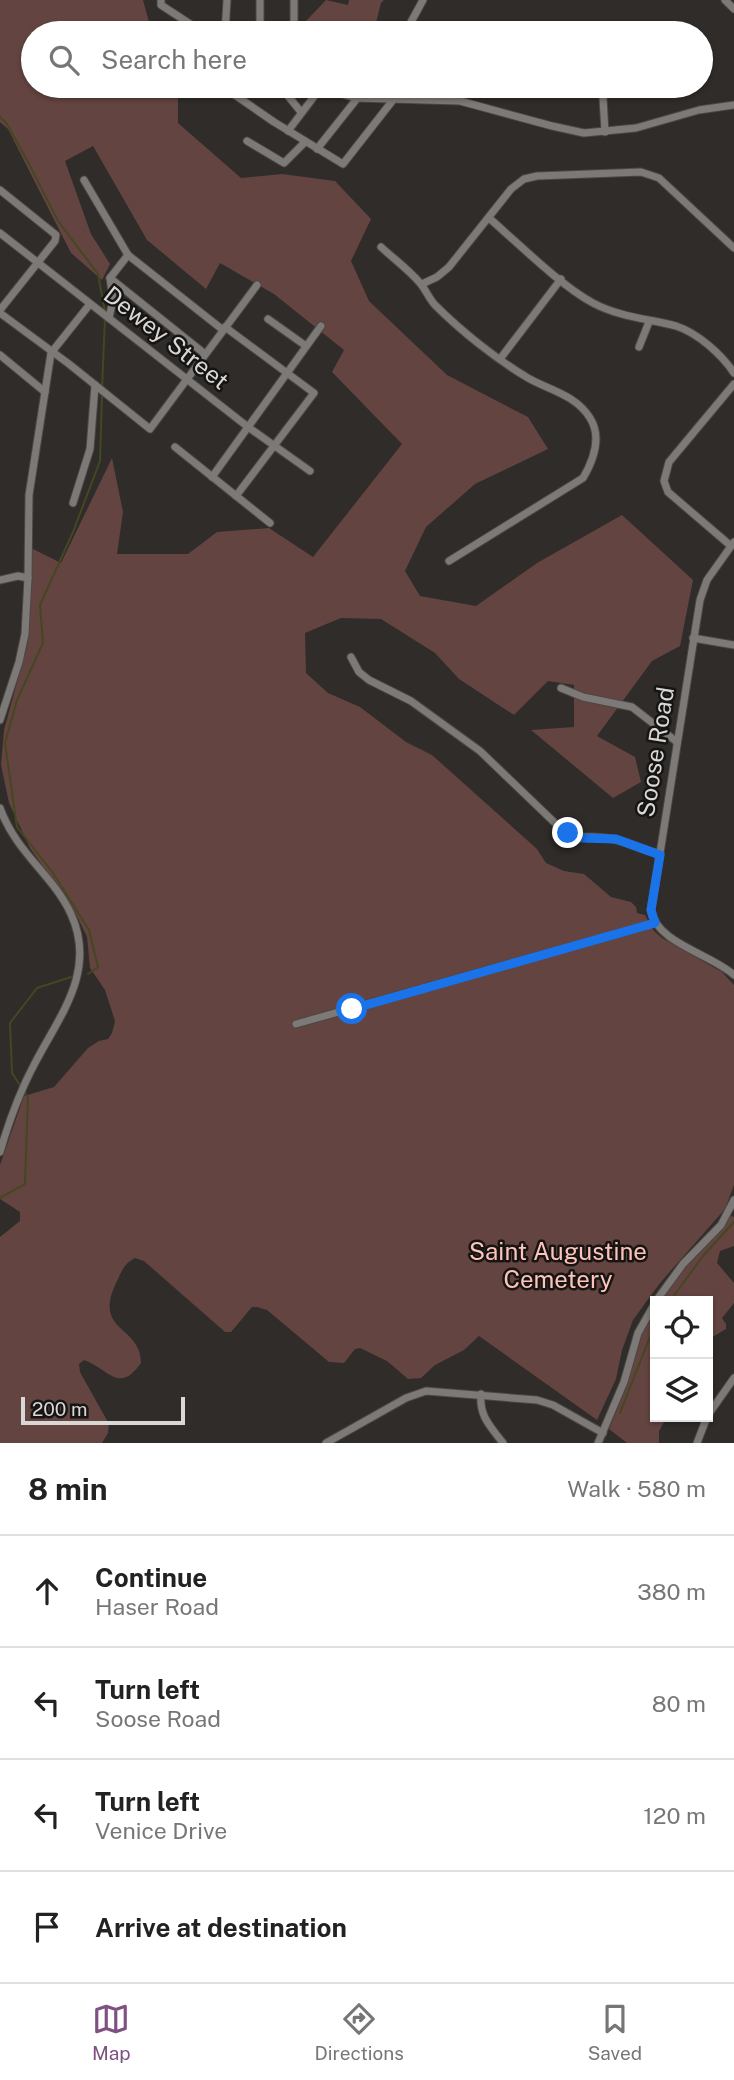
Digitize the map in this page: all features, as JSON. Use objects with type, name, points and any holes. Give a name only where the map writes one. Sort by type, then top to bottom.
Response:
[{"type":"street","points":[[226,21],[227,0]]},
{"type":"street","points":[[260,0],[260,21]]},
{"type":"street","points":[[294,0],[294,21]]},
{"type":"street","points":[[412,21],[423,0]]},
{"type":"street","points":[[729,1],[734,9]]},
{"type":"street","points":[[161,3],[187,21]]},
{"type":"street","points":[[238,98],[343,164],[393,100]]},
{"type":"street","points":[[290,98],[301,112]]},
{"type":"street","points":[[288,131],[313,98]]},
{"type":"street","points":[[317,149],[355,98]]},
{"type":"street","points":[[368,98],[460,101],[584,133],[636,128],[699,110],[734,105]]},
{"type":"street","points":[[603,98],[605,132]]},
{"type":"street","points":[[247,141],[284,163],[305,142]]},
{"type":"street","points":[[422,285],[438,277],[449,267],[511,189],[524,179],[537,176],[641,172],[659,178],[734,248]]},
{"type":"street","points":[[84,180],[128,255],[224,329],[314,393],[236,496]]},
{"type":"street","points":[[0,190],[56,235],[55,241],[0,311],[150,429],[257,285]]},
{"type":"street","points":[[489,218],[593,303],[649,322],[679,327],[704,342],[734,373]]},
{"type":"street","name":"Dewey Street","points":[[0,233],[248,427],[310,471]]},
{"type":"street","points":[[381,247],[422,285],[433,303],[500,359],[530,379],[555,389],[575,402],[590,418],[596,447],[583,478],[449,561]]},
{"type":"street","points":[[109,317],[113,300],[110,278],[128,255]]},
{"type":"street","points":[[110,278],[205,354]]},
{"type":"street","points":[[500,359],[561,279]]},
{"type":"street","points":[[0,720],[24,634],[29,578],[28,518],[33,464],[51,353],[90,304]]},
{"type":"street","points":[[268,319],[306,346]]},
{"type":"street","points":[[639,347],[649,322]]},
{"type":"street","points":[[212,477],[321,326]]},
{"type":"street","points":[[0,355],[45,392]]},
{"type":"street","points":[[0,360],[11,364]]},
{"type":"street","points":[[733,544],[668,492],[664,481],[669,462],[734,384]]},
{"type":"street","points":[[73,503],[90,449],[97,387]]},
{"type":"street","points":[[175,447],[271,523]]},
{"type":"street","name":"Soose Road","points":[[655,923],[651,910],[693,638],[704,588],[733,544]]},
{"type":"street","points":[[0,580],[18,576],[29,578]]},
{"type":"street","points":[[693,638],[734,645]]},
{"type":"street","points":[[351,657],[359,671],[369,680],[411,701],[470,742],[568,833],[581,838],[616,839],[660,855]]},
{"type":"street","points":[[0,682],[11,685]]},
{"type":"street","points":[[561,688],[583,697],[632,708],[677,742]]},
{"type":"street","points":[[0,808],[16,842],[61,897],[71,914],[80,950],[79,975],[72,997],[24,1085],[0,1152]]},
{"type":"street","points":[[296,1024],[655,923],[672,938],[719,963],[734,975]]},
{"type":"street","points":[[660,1296],[683,1264],[721,1225],[732,1210],[734,1200]]},
{"type":"street","points":[[598,1443],[624,1382],[638,1333],[650,1312]]},
{"type":"street","points":[[713,1408],[734,1378]]},
{"type":"street","points":[[326,1443],[341,1432],[418,1392],[432,1391],[544,1402],[603,1433]]},
{"type":"street","points":[[481,1394],[484,1419],[503,1443]]},
{"type":"street","points":[[697,1443],[705,1422]]},
{"type":"green space","name":"Saint Augustine Cemetery","points":[[0,0],[143,0],[149,21],[21,21],[21,98],[178,98],[178,123],[241,178],[282,174],[335,181],[371,219],[351,261],[369,301],[447,375],[528,417],[548,449],[475,484],[426,527],[405,571],[420,596],[476,606],[537,563],[622,515],[693,580],[680,646],[652,661],[597,736],[635,757],[641,782],[613,798],[531,730],[574,727],[574,685],[548,681],[514,715],[459,679],[435,653],[381,619],[341,618],[305,633],[306,673],[328,693],[360,707],[406,742],[432,755],[537,849],[546,863],[564,871],[584,874],[611,897],[631,902],[637,913],[645,915],[654,931],[662,938],[722,972],[734,985],[734,1185],[725,1209],[660,1283],[633,1320],[622,1350],[616,1379],[597,1420],[479,1336],[464,1350],[435,1365],[421,1378],[408,1379],[387,1361],[360,1348],[355,1349],[344,1363],[329,1362],[267,1310],[257,1307],[252,1307],[231,1332],[225,1332],[144,1261],[135,1258],[126,1264],[121,1273],[111,1297],[110,1309],[113,1319],[139,1350],[141,1363],[126,1377],[120,1378],[84,1360],[79,1364],[80,1372],[109,1424],[108,1433],[102,1443],[0,1443],[0,1237],[20,1221],[20,1212],[0,1199],[0,1165],[24,1096],[54,1087],[88,1048],[108,1039],[115,1021],[105,990],[90,968],[87,937],[76,914],[30,848],[9,803],[1,765],[4,730],[28,642],[31,548],[61,563],[112,458],[123,512],[117,554],[188,554],[217,532],[269,528],[313,557],[402,444],[332,372],[344,350],[274,294],[220,263],[206,289],[147,240],[93,146],[65,161],[91,234],[110,264],[102,280],[71,253],[8,129],[0,122]]},
{"type":"green space","points":[[326,0],[348,5],[349,0],[384,0],[376,21],[306,21]]},
{"type":"green space","points":[[731,1216],[734,1217],[734,1246],[720,1251],[717,1263],[734,1283],[734,1303],[722,1318],[726,1329],[713,1337],[713,1296],[665,1296],[684,1269]]},
{"type":"green space","points":[[650,1319],[650,1422],[664,1422],[659,1431],[659,1443],[627,1443],[609,1429],[628,1383],[641,1334]]},
{"type":"waterway","points":[[0,117],[7,124],[58,221],[98,274],[105,312]]},
{"type":"waterway","points":[[102,389],[105,317]]},
{"type":"waterway","points":[[88,974],[98,967],[89,930],[53,873],[17,827],[5,743],[17,700],[43,643],[40,605],[73,532],[100,461],[102,394]]},
{"type":"waterway","points":[[21,1087],[12,1073],[10,1023],[37,988],[71,977]]},
{"type":"waterway","points":[[0,1198],[25,1184],[28,1097],[24,1092]]},
{"type":"waterway","points":[[674,1296],[703,1256],[734,1222]]},
{"type":"waterway","points":[[620,1413],[650,1337]]},
{"type":"route","points":[[352,1009],[655,923],[651,910],[660,855],[616,839],[581,838],[568,833]]}]
